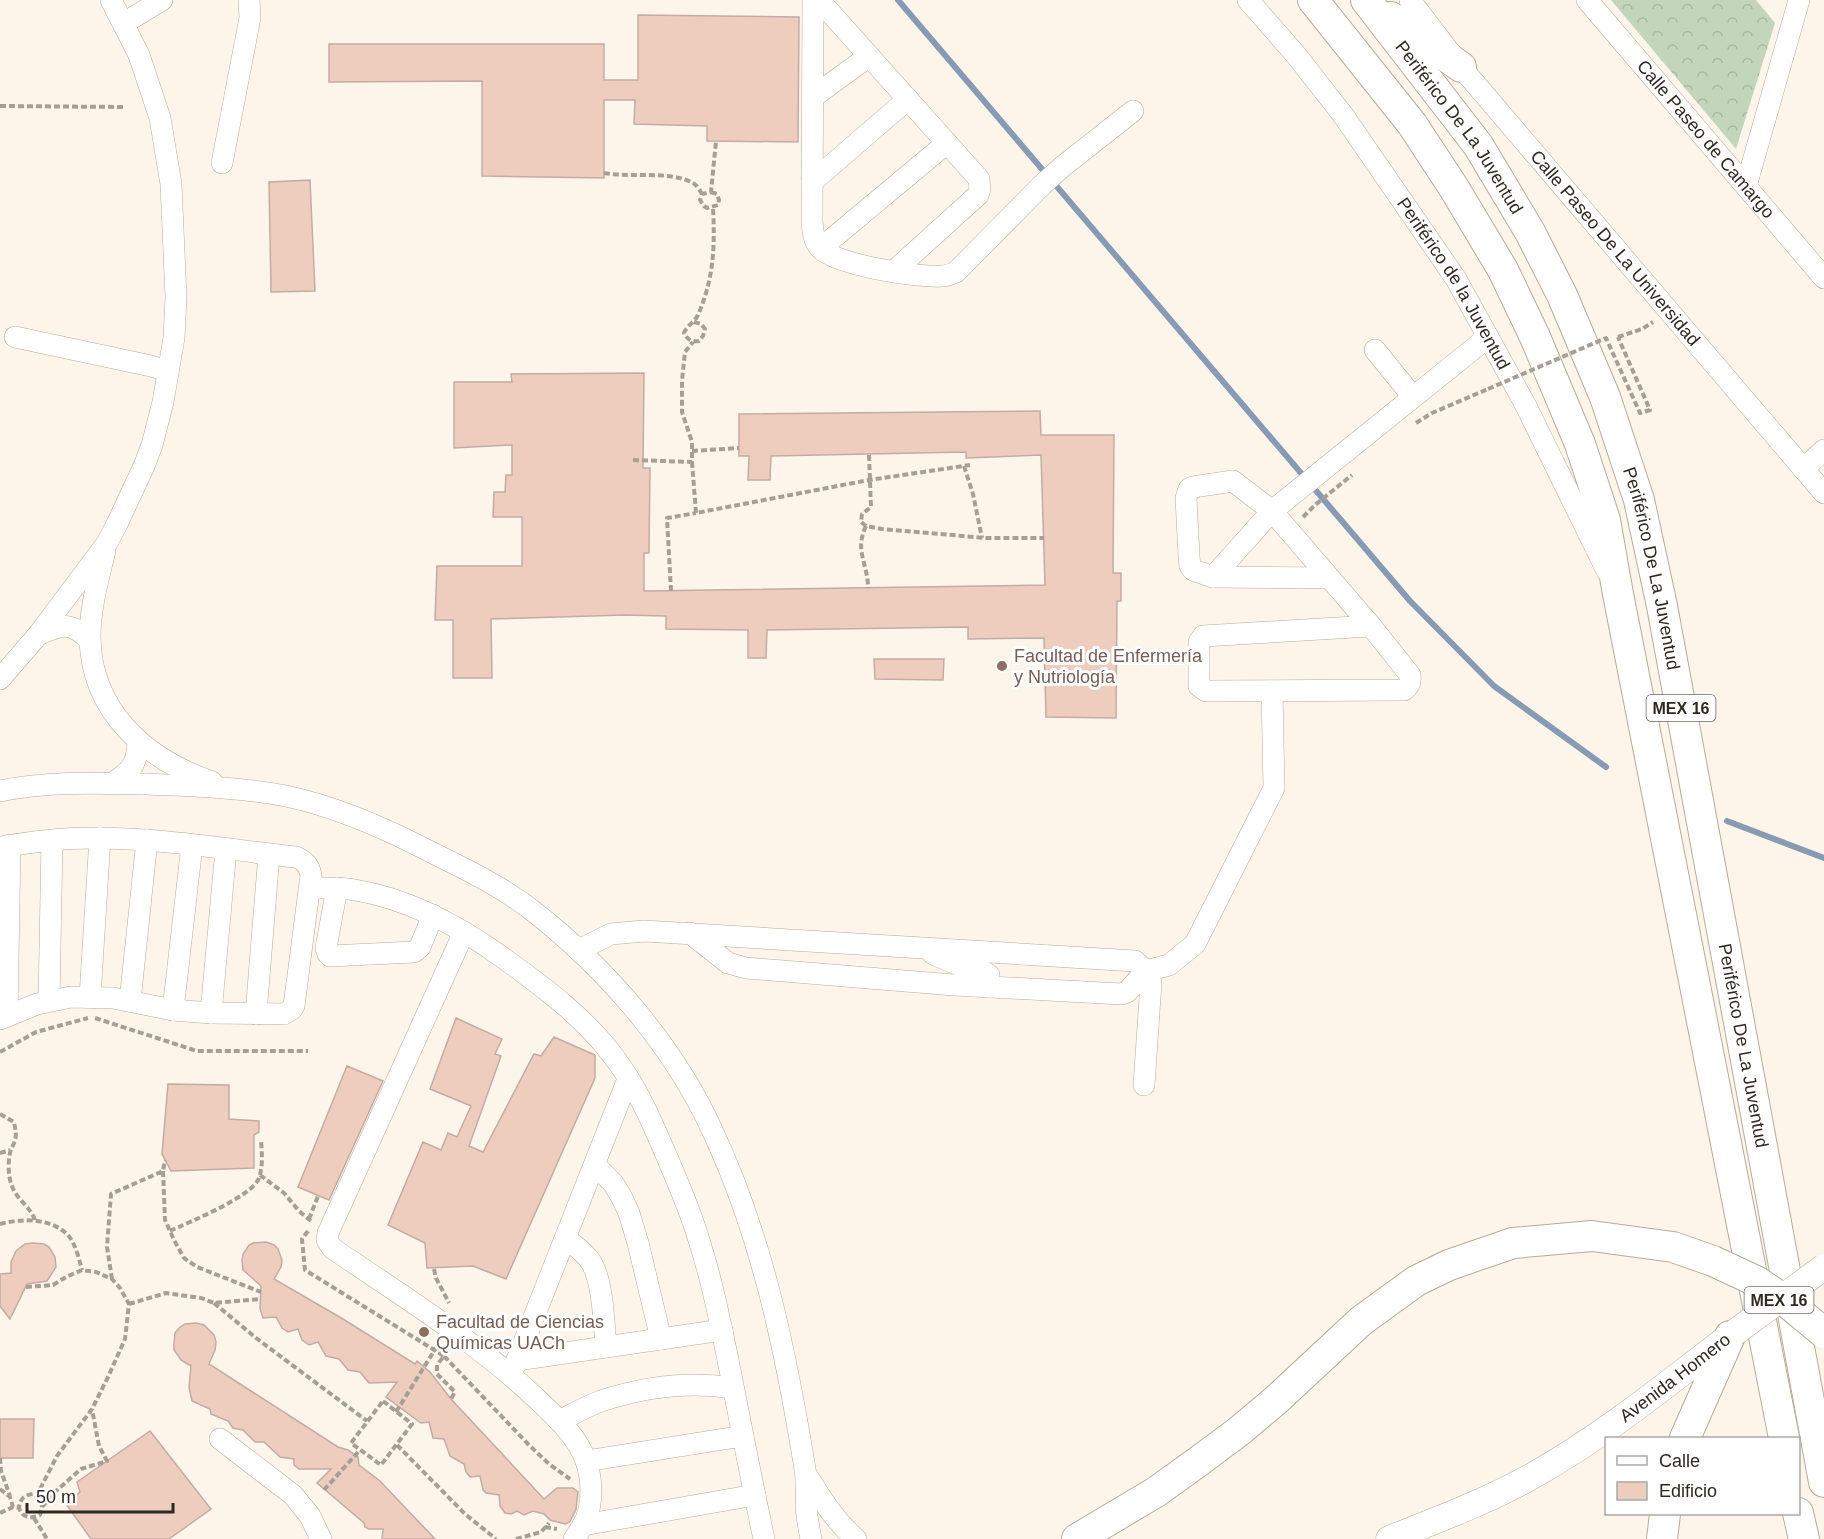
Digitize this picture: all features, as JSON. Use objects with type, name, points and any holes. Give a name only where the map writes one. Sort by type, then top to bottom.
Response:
[{"type":"highway","name":"Periférico De La Juventud","points":[[1313,0],[1412,124],[1503,270],[1535,337],[1580,444],[1605,520],[1784,1437]]},
{"type":"highway","name":"Periférico De La Juventud","points":[[1366,0],[1478,146],[1530,232],[1563,295],[1605,397],[1639,500],[1665,618],[1824,1482]]},
{"type":"highway","points":[[1366,0],[1461,67]]},
{"type":"highway","points":[[1077,1539],[1156,1492],[1238,1432],[1275,1401],[1360,1321],[1416,1281],[1449,1265],[1513,1243],[1592,1236],[1672,1247],[1713,1261],[1756,1281],[1783,1299],[1824,1333]]},
{"type":"highway","points":[[1685,1437],[1732,1335]]},
{"type":"highway","points":[[1662,1539],[1665,1515]]},
{"type":"highway","points":[[1798,1515],[1804,1539]]},
{"type":"main road","name":"Avenida Homero","points":[[1389,1539],[1460,1510],[1533,1476],[1574,1451],[1824,1267]]},
{"type":"street","points":[[0,679],[38,635],[107,543],[144,466],[163,402],[174,338],[176,297],[171,184],[160,118],[150,83],[118,7],[162,0]]},
{"type":"street","points":[[222,163],[250,18],[249,0]]},
{"type":"street","points":[[813,0],[812,221],[814,239],[830,254],[866,266],[894,271],[940,276],[956,272],[1042,185],[1133,111]]},
{"type":"street","points":[[819,0],[979,179],[978,195],[894,271]]},
{"type":"street","name":"Periférico de la Juventud","points":[[1248,0],[1296,55],[1343,115],[1456,279],[1525,404],[1618,594]]},
{"type":"street","name":"Calle Paseo De La Universidad","points":[[1410,0],[1461,67],[1824,493]]},
{"type":"street","name":"Calle Paseo de Camargo","points":[[1587,0],[1824,278]]},
{"type":"street","points":[[1746,186],[1799,0]]},
{"type":"street","points":[[813,97],[869,56]]},
{"type":"street","points":[[812,182],[908,99]]},
{"type":"street","points":[[821,248],[947,143]]},
{"type":"street","points":[[15,337],[168,371]]},
{"type":"street","points":[[1213,577],[1272,511],[1488,337]]},
{"type":"street","points":[[1375,350],[1413,397]]},
{"type":"street","points":[[1803,469],[1824,450]]},
{"type":"street","points":[[1329,578],[1213,577],[1193,570],[1190,566],[1186,498],[1189,489],[1233,481],[1272,511],[1371,626],[1410,675],[1410,684],[1404,690],[1206,691],[1202,689],[1198,682],[1200,639],[1207,634],[1371,626]]},
{"type":"street","points":[[107,543],[91,613],[90,641],[99,685],[118,720],[138,742],[177,766],[205,780],[226,787]]},
{"type":"street","points":[[38,635],[61,626],[68,626],[82,632],[90,641]]},
{"type":"street","points":[[690,933],[728,963],[746,968],[989,987],[1121,994],[1127,992],[1146,971],[1169,965],[1195,944],[1274,788],[1272,691]]},
{"type":"street","points":[[112,783],[127,773],[135,763],[138,742]]},
{"type":"street","points":[[0,790],[66,782],[112,783],[226,787],[301,800],[380,827],[475,874],[532,910],[592,962],[620,992],[667,1052],[703,1110],[744,1206],[764,1267],[777,1323],[806,1474],[806,1509],[811,1539]]},
{"type":"street","points":[[90,997],[100,838]]},
{"type":"street","points":[[100,838],[192,845],[296,857],[305,861],[310,867],[310,888],[292,1010],[284,1014],[211,1013],[173,1010],[112,998],[71,997],[49,1001],[4,1018],[5,846],[52,840],[100,838]]},
{"type":"street","points":[[49,1001],[52,840]]},
{"type":"street","points":[[130,1001],[147,840]]},
{"type":"street","points":[[173,1010],[192,845]]},
{"type":"street","points":[[211,1013],[226,849]]},
{"type":"street","points":[[256,1014],[269,854]]},
{"type":"street","points":[[310,888],[353,889],[395,899],[433,915],[464,932],[537,982],[589,1028],[614,1057],[653,1123],[699,1239],[722,1330],[764,1539]]},
{"type":"street","points":[[337,888],[326,948],[330,956],[414,952],[420,947],[433,915]]},
{"type":"street","points":[[579,950],[611,934],[644,931],[1135,961],[1146,971],[1151,983],[1144,1085]]},
{"type":"street","points":[[464,932],[327,1239],[332,1248],[449,1328],[514,1368],[578,1443],[586,1461],[590,1478],[590,1499],[586,1519],[579,1532]]},
{"type":"street","points":[[918,947],[961,966],[981,970],[989,975],[989,987]]},
{"type":"street","points":[[514,1368],[628,1079]]},
{"type":"street","points":[[595,1165],[613,1183],[629,1213],[662,1339]]},
{"type":"street","points":[[566,1239],[582,1252],[595,1270],[601,1296],[606,1347]]},
{"type":"street","points":[[514,1368],[606,1347],[722,1330]]},
{"type":"street","points":[[559,1421],[600,1402],[660,1388],[690,1384],[733,1388]]},
{"type":"street","points":[[586,1461],[743,1436]]},
{"type":"street","points":[[220,1439],[293,1495],[310,1516],[321,1539]]},
{"type":"street","points":[[806,1474],[838,1522],[856,1539]]},
{"type":"street","points":[[579,1532],[755,1495]]},
{"type":"path","points":[[0,106],[124,106]]},
{"type":"path","points":[[711,192],[716,141]]},
{"type":"path","points":[[604,172],[619,175],[657,175],[677,179],[695,184],[702,194]]},
{"type":"path","points":[[711,192],[717,194],[718,205],[707,208],[704,206],[700,200],[702,194],[711,192]]},
{"type":"path","points":[[694,322],[705,328],[699,341],[693,342],[687,339],[684,333],[687,326],[694,322],[707,293],[715,245],[713,207]]},
{"type":"path","points":[[1409,427],[1432,412],[1606,338],[1640,413],[1650,410],[1618,337],[1642,329],[1670,312]]},
{"type":"path","points":[[693,342],[685,352],[682,412],[692,442],[696,513]]},
{"type":"path","points":[[692,452],[739,448]]},
{"type":"path","points":[[869,455],[871,507],[862,514],[861,522],[866,526],[982,538],[1044,538]]},
{"type":"path","points":[[633,460],[692,462]]},
{"type":"path","points":[[670,591],[667,518],[869,480],[970,465]]},
{"type":"path","points":[[964,466],[973,494],[982,538]]},
{"type":"path","points":[[1315,505],[1360,469]]},
{"type":"path","points":[[866,526],[861,536],[860,547],[867,570],[868,588]]},
{"type":"path","points":[[0,1052],[36,1032],[92,1017],[197,1051],[308,1051]]},
{"type":"path","points":[[0,1114],[14,1122],[16,1131],[9,1161],[12,1186],[31,1210],[35,1220]]},
{"type":"path","points":[[170,1231],[248,1192],[259,1180],[263,1158],[261,1140]]},
{"type":"path","points":[[0,1153],[10,1150]]},
{"type":"path","points":[[165,1160],[163,1171],[165,1220],[184,1257],[197,1267],[261,1292]]},
{"type":"path","points":[[112,1279],[107,1247],[111,1194],[163,1171]]},
{"type":"path","points":[[260,1174],[284,1192],[314,1223],[302,1239],[305,1270],[444,1356],[493,1409],[561,1473]]},
{"type":"path","points":[[309,1219],[318,1196]]},
{"type":"path","points":[[0,1224],[35,1220],[54,1226],[68,1236],[77,1251],[82,1270]]},
{"type":"path","points":[[26,1287],[53,1285],[66,1276],[82,1270],[96,1272],[112,1279],[129,1304],[125,1339],[92,1409],[57,1456],[37,1495]]},
{"type":"path","points":[[129,1304],[166,1293],[201,1298],[214,1303],[256,1338],[367,1421]]},
{"type":"path","points":[[214,1303],[261,1299]]},
{"type":"path","points":[[396,1412],[433,1351]]},
{"type":"path","points":[[444,1356],[437,1365],[437,1374],[455,1392],[451,1399]]},
{"type":"path","points":[[383,1401],[412,1424],[381,1465],[351,1443],[367,1421],[383,1401]]},
{"type":"path","points":[[42,1507],[81,1469],[107,1461],[99,1446],[92,1409]]},
{"type":"path","points":[[397,1445],[465,1514],[496,1539]]},
{"type":"path","points":[[324,1490],[360,1450]]},
{"type":"path","points":[[0,1458],[1,1471],[13,1507]]},
{"type":"path","points":[[0,1489],[10,1497]]},
{"type":"path","points":[[29,1494],[37,1495],[41,1499],[40,1515],[27,1518],[22,1515],[19,1508],[20,1500],[29,1494]]},
{"type":"path","points":[[0,1513],[13,1507],[19,1508]]},
{"type":"path","points":[[34,1518],[47,1539]]},
{"type":"path","points":[[516,1539],[541,1532],[549,1523]]},
{"type":"green space","points":[[1611,0],[1756,0],[1775,23],[1736,149]]},
{"type":"building","points":[[638,15],[799,17],[798,142],[707,141],[707,126],[634,124],[635,100],[604,100],[604,178],[482,176],[482,81],[329,82],[329,44],[604,44],[604,80],[638,80]]},
{"type":"building","points":[[310,180],[315,291],[271,292],[269,182]]},
{"type":"building","points":[[644,373],[643,468],[650,468],[649,553],[644,553],[644,591],[1045,585],[1041,455],[966,458],[966,452],[771,456],[770,480],[748,480],[749,456],[739,456],[739,414],[1040,411],[1041,435],[1114,435],[1113,573],[1121,573],[1121,601],[1117,601],[1116,718],[1046,717],[1044,638],[968,639],[968,627],[767,630],[766,658],[748,658],[748,630],[666,629],[666,616],[491,619],[492,678],[453,678],[453,620],[435,620],[437,566],[522,566],[522,517],[493,517],[494,492],[505,492],[506,475],[512,475],[512,445],[454,448],[454,382],[512,382],[511,374]]},
{"type":"building","points":[[874,659],[944,659],[943,680],[875,679]]},
{"type":"building","points":[[456,1018],[502,1039],[495,1054],[501,1056],[469,1146],[483,1152],[534,1054],[541,1056],[554,1037],[595,1055],[595,1078],[506,1279],[473,1266],[427,1268],[425,1243],[388,1225],[423,1142],[441,1150],[448,1133],[457,1137],[471,1106],[430,1089]]},
{"type":"building","points":[[347,1066],[383,1081],[329,1200],[298,1187]]},
{"type":"building","points":[[168,1084],[229,1085],[229,1119],[259,1121],[259,1132],[254,1135],[254,1168],[171,1171],[162,1154]]},
{"type":"building","points":[[266,1242],[278,1249],[282,1260],[274,1279],[415,1364],[417,1361],[430,1372],[451,1399],[544,1499],[557,1488],[573,1488],[578,1492],[576,1509],[570,1522],[565,1524],[550,1520],[544,1514],[533,1511],[524,1515],[517,1511],[511,1514],[505,1513],[500,1506],[499,1495],[486,1493],[483,1490],[480,1476],[470,1477],[464,1464],[450,1456],[444,1439],[433,1438],[429,1422],[421,1423],[386,1397],[397,1382],[369,1383],[360,1372],[348,1370],[339,1359],[326,1356],[318,1342],[309,1345],[302,1340],[298,1329],[288,1332],[282,1328],[276,1317],[263,1318],[260,1308],[261,1286],[243,1270],[242,1260],[249,1245]]},
{"type":"building","points":[[33,1243],[49,1247],[55,1257],[56,1267],[47,1281],[27,1284],[10,1319],[0,1306],[0,1274],[11,1273],[11,1262],[16,1251],[25,1244]]},
{"type":"building","points":[[185,1324],[204,1325],[214,1335],[215,1350],[209,1364],[338,1447],[358,1457],[359,1465],[380,1481],[435,1539],[382,1539],[383,1529],[365,1527],[364,1523],[317,1483],[331,1469],[299,1469],[294,1465],[294,1459],[280,1457],[264,1442],[255,1442],[243,1430],[233,1428],[228,1421],[211,1414],[210,1409],[192,1401],[189,1387],[191,1366],[181,1360],[174,1350],[174,1344],[175,1333],[179,1328]]},
{"type":"building","points":[[0,1419],[34,1419],[33,1458],[0,1458]]},
{"type":"building","points":[[150,1431],[211,1509],[169,1539],[91,1539],[66,1504],[80,1492],[77,1482]]},
{"type":"waterway","points":[[898,0],[1410,601],[1494,686],[1606,767]]},
{"type":"waterway","points":[[1727,821],[1824,858]]},
{"type":"place","name":"Facultad de Enfermería y Nutriología","points":[[1002,666]]},
{"type":"place","name":"Facultad de Ciencias Químicas UACh","points":[[424,1332]]}]
